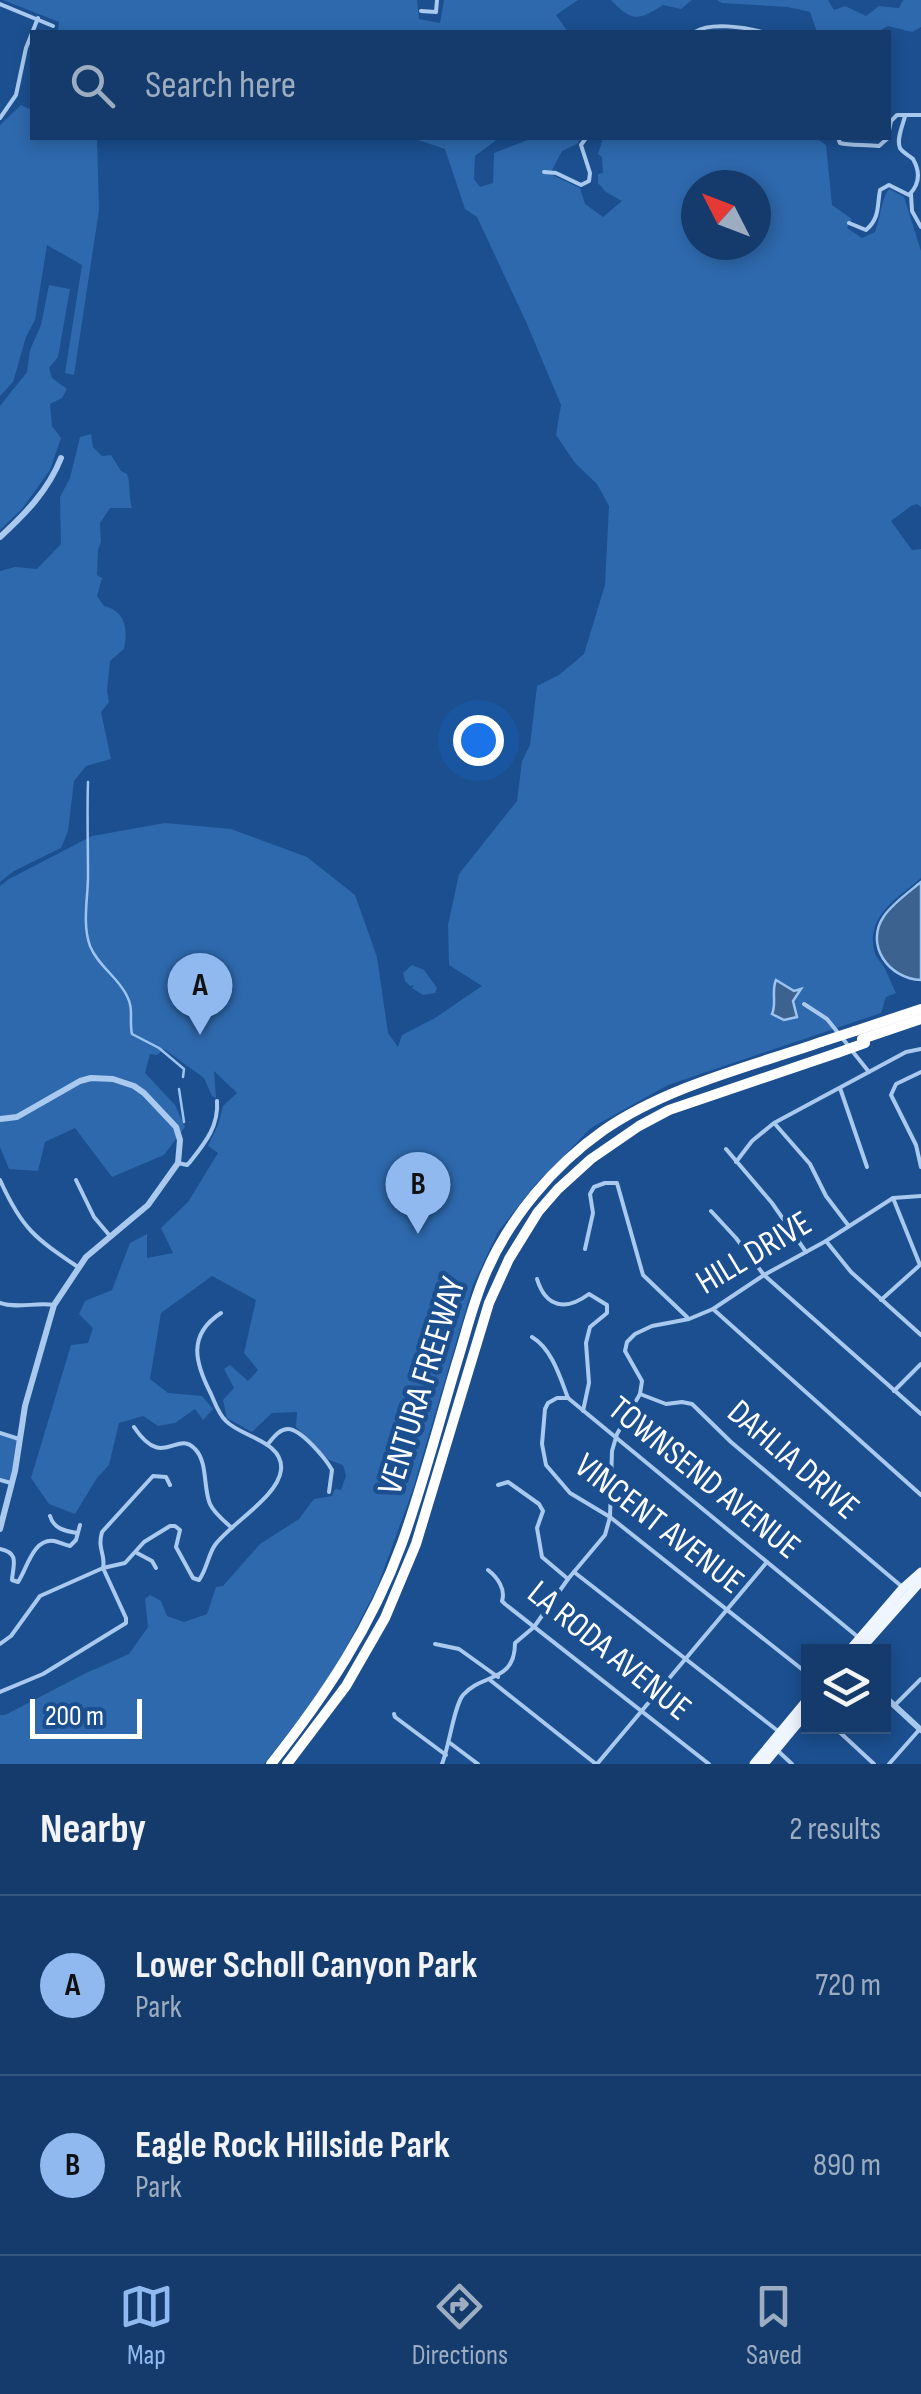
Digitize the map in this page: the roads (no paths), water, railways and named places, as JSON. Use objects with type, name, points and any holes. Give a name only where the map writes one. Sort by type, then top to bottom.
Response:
[{"type":"highway","name":"VENTURA FREEWAY","points":[[274,1764],[326,1692],[372,1613],[402,1541],[486,1272],[544,1184],[605,1130],[662,1098],[860,1037],[920,1014]]},
{"type":"highway","name":"VENTURA FREEWAY","points":[[287,1764],[346,1686],[400,1584],[416,1544],[489,1303],[509,1258],[538,1212],[590,1159],[639,1126],[669,1110],[860,1037]]},
{"type":"main road","points":[[861,1644],[921,1572]]},
{"type":"main road","points":[[906,1591],[921,1580]]},
{"type":"main road","points":[[754,1764],[801,1713]]},
{"type":"main road","points":[[764,1764],[773,1747]]},
{"type":"street","points":[[422,11],[436,12],[437,0]]},
{"type":"street","points":[[0,4],[53,26]]},
{"type":"street","points":[[33,30],[38,18]]},
{"type":"street","points":[[698,30],[704,26],[754,30]]},
{"type":"street","points":[[0,118],[16,95],[30,39]]},
{"type":"street","points":[[891,125],[897,115],[921,115]]},
{"type":"street","points":[[905,116],[898,144],[920,171],[919,183],[911,194],[912,211],[921,227]]},
{"type":"street","points":[[544,172],[585,184],[590,172],[581,145],[585,140]]},
{"type":"street","points":[[839,140],[844,144],[879,146],[884,140]]},
{"type":"street","points":[[849,224],[862,230],[870,227],[884,187],[889,185],[911,194]]},
{"type":"street","points":[[0,537],[42,494],[61,458]]},
{"type":"street","points":[[804,1004],[827,1019],[869,1072]]},
{"type":"street","points":[[736,1162],[752,1141],[774,1123],[906,1052],[921,1049]]},
{"type":"street","points":[[921,1072],[896,1084],[890,1095],[916,1144],[921,1167]]},
{"type":"street","points":[[0,1119],[17,1117],[80,1081],[113,1079],[144,1093],[172,1120],[180,1140],[178,1163],[148,1206],[94,1250],[54,1305],[30,1386],[0,1529]]},
{"type":"street","points":[[840,1088],[867,1166]]},
{"type":"street","points":[[178,1163],[190,1162],[214,1129],[218,1101]]},
{"type":"street","points":[[774,1123],[810,1164],[826,1196],[848,1225]]},
{"type":"street","points":[[726,1149],[772,1203],[806,1252]]},
{"type":"street","points":[[0,1180],[13,1209],[34,1237],[78,1267]]},
{"type":"street","points":[[76,1180],[94,1216],[110,1236]]},
{"type":"street","points":[[585,1249],[593,1214],[590,1194],[594,1187],[617,1183],[643,1275],[689,1318]]},
{"type":"street","name":"HILL DRIVE","points":[[640,1394],[642,1381],[625,1351],[635,1334],[714,1309],[764,1274],[826,1241],[893,1198],[921,1196]]},
{"type":"street","points":[[882,1300],[920,1265],[893,1198]]},
{"type":"street","points":[[711,1212],[764,1274],[921,1414]]},
{"type":"street","points":[[826,1241],[851,1272],[921,1335]]},
{"type":"street","points":[[537,1279],[541,1292],[558,1304],[576,1304],[590,1294],[607,1305],[607,1314],[590,1327],[586,1343],[589,1383],[583,1411]]},
{"type":"street","points":[[0,1303],[54,1305]]},
{"type":"street","points":[[714,1309],[921,1496]]},
{"type":"street","points":[[0,1644],[11,1636],[40,1596],[103,1568],[125,1563],[144,1542],[173,1526],[181,1532],[176,1547],[194,1578],[200,1579],[212,1548],[276,1484],[281,1464],[276,1452],[224,1419],[200,1368],[196,1348],[200,1336],[221,1313]]},
{"type":"street","name":"TOWNSEND AVENUE","points":[[532,1337],[542,1344],[568,1398],[861,1644]]},
{"type":"street","points":[[894,1391],[921,1364]]},
{"type":"street","points":[[442,1764],[456,1708],[463,1696],[505,1670],[515,1656],[515,1643],[534,1627],[568,1578],[605,1535],[610,1517],[612,1451],[640,1394]]},
{"type":"street","name":"DAHLIA DRIVE","points":[[640,1394],[666,1404],[692,1404],[906,1591]]},
{"type":"street","name":"VINCENT AVENUE","points":[[568,1398],[548,1403],[542,1444],[546,1465],[570,1493],[610,1517],[801,1668]]},
{"type":"street","points":[[134,1427],[145,1443],[154,1448],[185,1443],[195,1448],[211,1506],[232,1528]]},
{"type":"street","points":[[267,1445],[284,1430],[299,1434],[332,1470],[329,1492]]},
{"type":"street","points":[[0,1433],[20,1439]]},
{"type":"street","points":[[0,1692],[43,1674],[124,1625],[126,1618],[103,1568],[99,1549],[102,1532],[153,1476],[166,1477],[170,1486]]},
{"type":"street","points":[[0,1480],[11,1483]]},
{"type":"street","points":[[498,1485],[508,1482],[539,1504],[543,1511],[536,1528],[542,1557],[568,1578]]},
{"type":"street","points":[[50,1516],[61,1530],[77,1533]]},
{"type":"street","points":[[0,1549],[12,1555],[12,1580],[18,1582],[40,1545],[52,1541],[70,1546],[80,1525]]},
{"type":"street","points":[[135,1552],[156,1568]]},
{"type":"street","points":[[490,1680],[597,1764],[767,1562]]},
{"type":"street","name":"LA RODA AVENUE","points":[[488,1570],[503,1590],[502,1601],[709,1764]]},
{"type":"street","points":[[574,1572],[783,1735]]},
{"type":"street","points":[[435,1644],[460,1648],[498,1676]]},
{"type":"street","points":[[895,1706],[921,1679]]},
{"type":"street","points":[[889,1764],[920,1730],[891,1702]]},
{"type":"street","points":[[394,1714],[446,1755]]},
{"type":"street","points":[[842,1734],[874,1764]]},
{"type":"street","points":[[450,1742],[478,1764]]},
{"type":"street","points":[[773,1747],[792,1764]]},
{"type":"waterway","points":[[88,782],[86,920],[90,946],[127,996],[132,1034],[159,1048],[184,1069],[183,1077]]},
{"type":"waterway","points":[[179,1089],[184,1122]]},
{"type":"place","name":"Lower Scholl Canyon Park","points":[[200,1035]]},
{"type":"place","name":"Eagle Rock Hillside Park","points":[[418,1234]]}]
